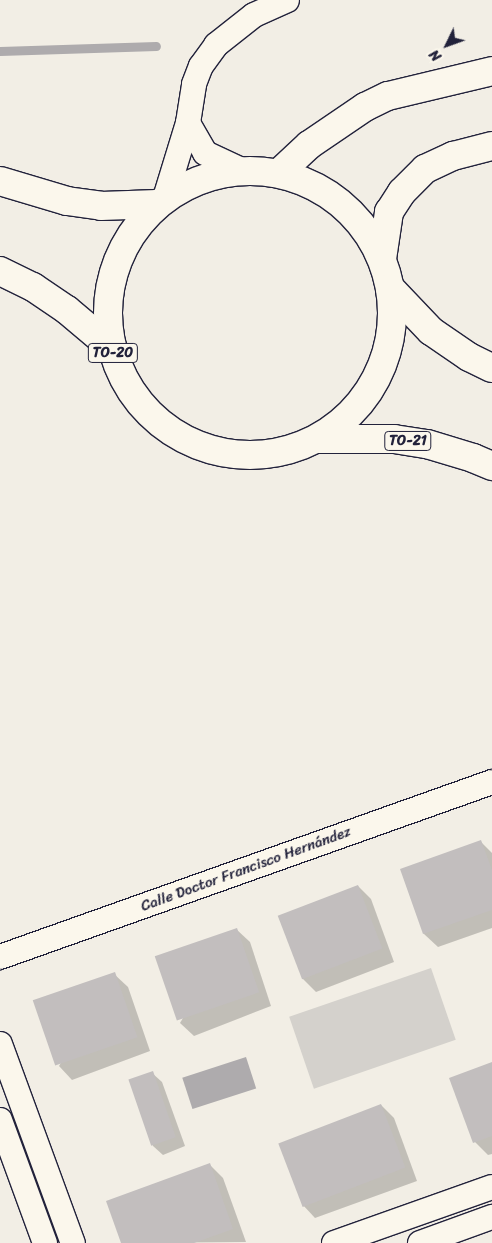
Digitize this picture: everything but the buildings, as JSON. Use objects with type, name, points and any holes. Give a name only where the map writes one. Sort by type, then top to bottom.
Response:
[{"type":"highway","points":[[279,174],[309,145],[366,107],[388,96],[492,71]]},
{"type":"highway","name":"TO-20","points":[[382,259],[389,212],[402,192],[425,169],[453,156],[492,146]]},
{"type":"highway","name":"TO-20","points":[[244,171],[279,174],[312,185],[341,204],[364,229],[382,259],[390,288],[391,332],[379,375],[354,411],[319,439],[278,454],[235,455],[193,444],[156,421],[128,388],[111,347],[107,308],[114,269],[131,234],[161,201],[190,184],[216,174],[244,171]]},
{"type":"highway","name":"TO-20","points":[[0,181],[76,202],[101,206],[161,201]]},
{"type":"highway","name":"TO-20","points":[[0,271],[33,287],[67,310],[111,347]]},
{"type":"highway","points":[[390,288],[431,331],[492,368]]},
{"type":"highway","name":"TO-21","points":[[319,439],[394,439],[427,444],[492,466]]},
{"type":"street","points":[[161,201],[188,123],[194,84],[202,66],[216,45],[254,15],[287,0]]},
{"type":"street","points":[[188,123],[205,153],[244,171]]},
{"type":"street","name":"Calle Doctor Francisco Hernández","points":[[0,957],[492,782]]},
{"type":"street","points":[[0,1044],[73,1243]]},
{"type":"street","points":[[0,1120],[45,1243]]},
{"type":"street","points":[[334,1243],[492,1186]]},
{"type":"street","points":[[420,1243],[492,1216]]},
{"type":"shaded area","points":[[431,968],[456,1040],[314,1089],[289,1017]]},
{"type":"shaded area","points":[[246,1057],[256,1088],[192,1109],[182,1078]]},
{"type":"waterway","points":[[0,51],[156,46]]}]
